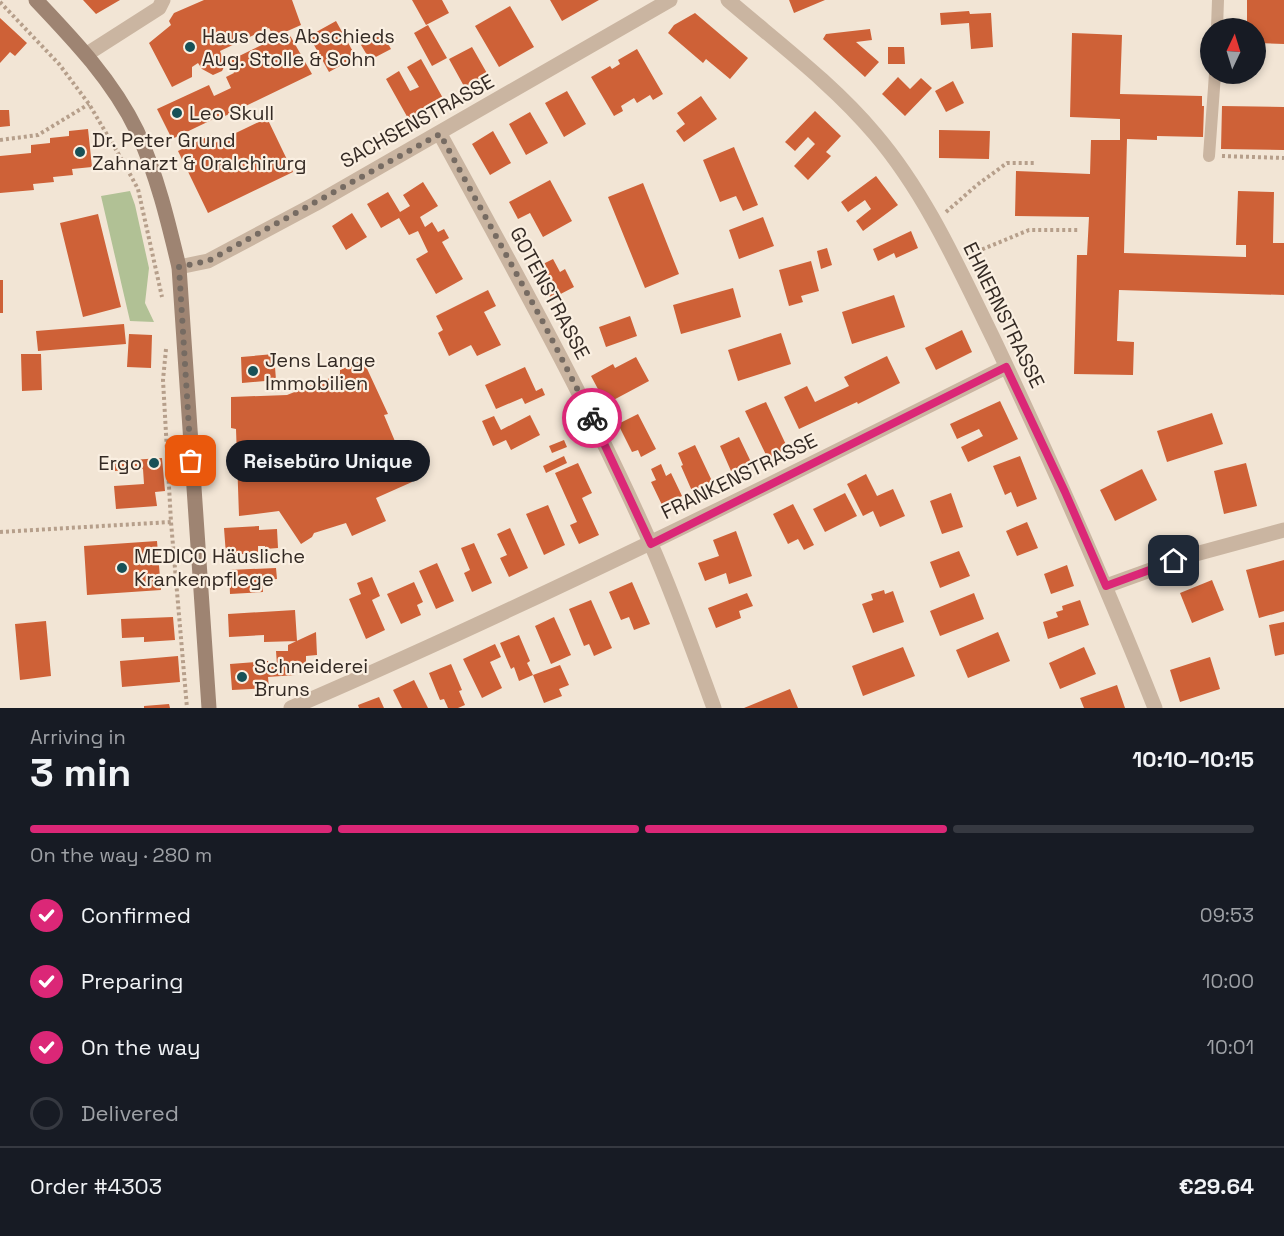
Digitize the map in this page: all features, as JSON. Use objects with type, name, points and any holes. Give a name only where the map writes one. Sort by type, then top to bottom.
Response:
[{"type":"street","points":[[36,0],[87,54],[136,129],[157,182],[179,267],[208,708]]},
{"type":"street","points":[[87,54],[159,8],[163,0]]},
{"type":"street","name":"SACHSENSTRASSE","points":[[179,267],[208,261],[440,134],[670,0]]},
{"type":"street","name":"EHNERNSTRASSE","points":[[728,0],[819,79],[875,133],[915,188],[935,223],[1065,492],[1155,708]]},
{"type":"street","name":"GOTENSTRASSE","points":[[440,134],[544,324],[600,434],[651,544],[714,708]]},
{"type":"street","name":"FRANKENSTRASSE","points":[[291,708],[651,544],[1006,367]]},
{"type":"street","points":[[1106,586],[1192,555],[1284,530]]},
{"type":"lane","points":[[1217,18],[1218,0]]},
{"type":"lane","points":[[1209,156],[1214,84]]},
{"type":"path","points":[[0,2],[60,64],[89,104],[138,189],[163,302]]},
{"type":"path","points":[[0,140],[38,135],[89,104]]},
{"type":"path","points":[[1209,156],[1284,158]]},
{"type":"path","points":[[935,223],[977,185],[1007,163],[1035,163]]},
{"type":"path","points":[[967,256],[1029,230],[1079,230]]},
{"type":"path","points":[[166,347],[163,380],[171,522],[187,708]]},
{"type":"path","points":[[0,532],[171,522]]},
{"type":"green space","points":[[130,191],[149,268],[145,303],[154,322],[130,321],[101,196]]},
{"type":"building","points":[[83,0],[120,0],[96,14]]},
{"type":"building","name":"Haus des Abschieds Aug. Stolle & Sohn","points":[[204,0],[292,0],[301,25],[274,37],[269,28],[220,51],[225,65],[222,71],[213,75],[202,69],[198,63],[192,67],[192,77],[172,87],[149,43],[171,25],[169,21],[174,13]]},
{"type":"building","points":[[412,0],[442,0],[449,13],[426,25]]},
{"type":"building","points":[[550,0],[599,0],[562,21]]},
{"type":"building","points":[[789,0],[825,0],[794,13]]},
{"type":"building","points":[[1247,0],[1284,0],[1284,44],[1266,43],[1266,18],[1247,18]]},
{"type":"building","points":[[510,6],[534,47],[499,67],[475,26]]},
{"type":"building","points":[[969,11],[970,14],[991,13],[993,47],[971,49],[969,23],[941,25],[940,13]]},
{"type":"building","points":[[695,13],[748,58],[730,79],[706,59],[703,63],[668,33],[674,25]]},
{"type":"building","points":[[0,18],[27,43],[15,56],[10,52],[0,63]]},
{"type":"building","points":[[336,21],[356,57],[329,72],[309,36]]},
{"type":"building","points":[[428,25],[447,58],[432,66],[414,33]]},
{"type":"building","points":[[870,29],[872,40],[856,42],[879,62],[865,77],[823,39],[826,34]]},
{"type":"building","points":[[288,32],[312,74],[172,139],[157,109],[209,85],[214,96],[231,88],[226,77],[234,73],[229,61]]},
{"type":"building","points":[[382,33],[391,49],[370,60],[361,45]]},
{"type":"building","points":[[1072,33],[1122,35],[1120,94],[1202,96],[1203,137],[1157,136],[1157,140],[1127,139],[1124,253],[1246,257],[1246,245],[1236,245],[1238,191],[1274,192],[1273,243],[1284,243],[1284,295],[1119,290],[1117,341],[1134,342],[1133,375],[1074,374],[1077,255],[1087,255],[1089,217],[1015,216],[1016,171],[1090,174],[1091,140],[1120,140],[1120,119],[1070,117]]},
{"type":"building","points":[[472,47],[488,75],[465,88],[449,59]]},
{"type":"building","points":[[888,47],[904,47],[905,64],[888,64]]},
{"type":"building","points":[[637,49],[663,94],[653,100],[650,95],[637,103],[634,98],[621,106],[623,111],[614,116],[591,77],[610,66],[612,69],[620,64],[618,60]]},
{"type":"building","points":[[421,59],[444,100],[409,120],[386,79],[399,71],[410,91],[419,87],[407,67]]},
{"type":"building","points":[[898,77],[910,89],[921,78],[932,88],[905,116],[882,94]]},
{"type":"building","points":[[953,81],[964,103],[946,112],[935,91]]},
{"type":"building","points":[[567,91],[586,124],[564,137],[545,103]]},
{"type":"building","points":[[701,96],[717,119],[684,142],[676,131],[685,124],[677,113]]},
{"type":"building","points":[[1222,106],[1284,107],[1284,150],[1221,149]]},
{"type":"building","points":[[0,110],[9,110],[10,126],[0,127]]},
{"type":"building","points":[[815,111],[841,136],[826,152],[831,156],[808,180],[794,166],[815,144],[808,137],[795,151],[785,142]]},
{"type":"building","points":[[530,112],[548,143],[526,155],[509,124]]},
{"type":"building","points":[[267,118],[293,172],[208,213],[178,151],[211,135],[215,143]]},
{"type":"building","points":[[88,129],[92,167],[72,169],[73,175],[53,177],[54,182],[33,184],[34,190],[0,193],[0,156],[31,153],[31,145],[50,143],[50,138],[69,136],[69,131]]},
{"type":"building","points":[[939,130],[990,131],[989,159],[939,158]]},
{"type":"building","points":[[493,131],[511,163],[490,175],[472,144]]},
{"type":"building","points":[[734,147],[758,205],[743,211],[736,196],[720,202],[703,160]]},
{"type":"building","points":[[876,176],[898,205],[863,231],[856,221],[871,209],[865,200],[848,212],[841,202]]},
{"type":"building","points":[[550,180],[572,221],[543,237],[530,213],[518,219],[509,202]]},
{"type":"building","points":[[423,182],[438,206],[420,217],[425,227],[432,222],[438,232],[444,229],[449,238],[442,242],[463,279],[436,294],[416,259],[428,252],[418,231],[409,235],[399,218],[381,228],[367,204],[388,192],[400,212],[410,206],[403,195]]},
{"type":"building","points":[[643,183],[679,274],[645,288],[608,197]]},
{"type":"building","points":[[352,213],[367,237],[346,250],[332,226]]},
{"type":"building","points":[[98,214],[121,307],[83,317],[60,223]]},
{"type":"building","points":[[763,217],[774,246],[739,259],[729,230]]},
{"type":"building","points":[[911,231],[918,248],[896,258],[894,253],[878,261],[873,249]]},
{"type":"building","points":[[827,248],[832,265],[821,269],[817,251]]},
{"type":"building","points":[[553,259],[560,272],[565,269],[574,287],[551,299],[535,268]]},
{"type":"building","points":[[811,261],[819,291],[801,296],[803,302],[789,306],[779,270]]},
{"type":"building","points":[[0,280],[3,280],[3,313],[0,313]]},
{"type":"building","points":[[733,288],[741,317],[681,334],[673,305]]},
{"type":"building","points":[[488,290],[496,306],[484,312],[501,345],[477,356],[471,345],[449,356],[438,333],[443,330],[436,316]]},
{"type":"building","points":[[894,295],[905,327],[852,344],[842,312]]},
{"type":"building","points":[[630,316],[637,336],[606,347],[599,327]]},
{"type":"building","points":[[124,324],[126,344],[38,351],[36,331]]},
{"type":"building","points":[[962,330],[972,352],[936,370],[925,348]]},
{"type":"building","points":[[781,333],[791,364],[738,381],[728,350]]},
{"type":"building","points":[[129,334],[152,335],[151,368],[127,367]]},
{"type":"building","points":[[21,354],[41,354],[42,390],[22,391]]},
{"type":"building","points":[[274,354],[276,380],[242,383],[241,357]]},
{"type":"building","points":[[887,356],[900,383],[799,429],[784,397],[807,386],[815,402],[849,386],[844,377]]},
{"type":"building","points":[[636,357],[649,381],[606,404],[591,376],[613,364],[615,368]]},
{"type":"building","points":[[363,360],[388,414],[384,415],[412,482],[376,498],[386,521],[352,536],[346,523],[314,533],[301,544],[279,511],[239,516],[236,429],[231,428],[231,397],[287,395],[340,374],[340,370]]},
{"type":"building","points":[[525,367],[536,391],[542,388],[545,395],[525,404],[522,398],[496,409],[485,385]]},
{"type":"building","points":[[1000,401],[1018,439],[968,462],[961,447],[983,436],[979,429],[957,439],[950,424]]},
{"type":"building","points":[[766,402],[788,449],[768,459],[745,411]]},
{"type":"building","points":[[1212,413],[1223,444],[1167,462],[1157,431]]},
{"type":"building","points":[[638,414],[656,449],[641,457],[638,450],[632,452],[618,424]]},
{"type":"building","points":[[530,415],[540,435],[511,450],[506,440],[493,446],[482,421],[494,416],[501,430]]},
{"type":"building","points":[[739,437],[751,462],[731,471],[720,446]]},
{"type":"building","points":[[564,440],[567,447],[552,453],[549,446]]},
{"type":"building","points":[[695,445],[712,481],[692,491],[678,453]]},
{"type":"building","points":[[564,456],[567,463],[546,473],[543,466]]},
{"type":"building","points":[[1020,456],[1037,499],[1017,507],[1011,492],[1005,495],[993,466]]},
{"type":"building","points":[[162,458],[165,491],[155,492],[157,506],[116,509],[114,486],[144,484],[143,469],[115,471],[115,461]]},
{"type":"building","points":[[578,463],[592,493],[582,498],[599,535],[579,544],[570,525],[577,522],[555,473]]},
{"type":"building","points":[[1246,463],[1257,506],[1224,514],[1214,471]]},
{"type":"building","points":[[661,464],[666,476],[671,473],[682,496],[662,505],[651,482],[656,480],[651,469]]},
{"type":"building","points":[[1142,469],[1157,500],[1115,521],[1100,490]]},
{"type":"building","points":[[866,474],[877,496],[893,489],[905,516],[880,527],[873,511],[863,516],[847,484]]},
{"type":"building","points":[[845,493],[857,516],[825,532],[813,509]]},
{"type":"building","points":[[951,493],[963,527],[942,534],[930,501]]},
{"type":"building","points":[[793,504],[814,545],[804,550],[798,539],[788,544],[773,514]]},
{"type":"building","points":[[548,505],[565,545],[544,555],[526,514]]},
{"type":"building","points":[[1027,522],[1038,548],[1017,556],[1006,531]]},
{"type":"building","points":[[259,526],[259,530],[277,529],[278,548],[265,549],[265,546],[258,546],[258,553],[226,555],[224,528]]},
{"type":"building","points":[[510,528],[528,568],[509,577],[500,558],[507,555],[497,534]]},
{"type":"building","points":[[736,531],[752,576],[729,584],[726,573],[705,581],[698,563],[719,556],[713,540]]},
{"type":"building","name":"MEDICO Häusliche Krankenpflege","points":[[157,541],[161,590],[87,595],[84,546]]},
{"type":"building","points":[[474,543],[492,583],[472,592],[464,573],[470,570],[461,548]]},
{"type":"building","points":[[959,551],[970,576],[940,588],[930,562]]},
{"type":"building","points":[[1284,560],[1284,611],[1259,618],[1246,570]]},
{"type":"building","points":[[437,563],[454,601],[436,609],[419,571]]},
{"type":"building","points":[[1067,565],[1074,586],[1051,594],[1044,574]]},
{"type":"building","points":[[276,568],[277,579],[262,580],[263,592],[230,594],[229,570]]},
{"type":"building","points":[[372,577],[380,596],[372,600],[385,630],[366,639],[349,599],[361,594],[357,583]]},
{"type":"building","points":[[1212,580],[1224,610],[1192,623],[1180,593]]},
{"type":"building","points":[[414,582],[423,602],[417,605],[421,615],[401,624],[387,594]]},
{"type":"building","points":[[632,582],[650,624],[634,630],[629,617],[621,620],[609,592]]},
{"type":"building","points":[[884,590],[885,594],[893,591],[904,622],[873,633],[862,604],[873,600],[871,594]]},
{"type":"building","points":[[747,593],[753,606],[739,611],[741,618],[716,628],[708,608]]},
{"type":"building","points":[[974,593],[984,619],[940,636],[930,611]]},
{"type":"building","points":[[591,600],[612,648],[594,656],[589,644],[584,646],[569,609]]},
{"type":"building","points":[[1080,600],[1089,625],[1048,639],[1043,622],[1058,617],[1056,612],[1063,610],[1062,606]]},
{"type":"building","points":[[295,610],[297,641],[264,642],[264,635],[229,637],[228,614]]},
{"type":"building","points":[[173,617],[175,640],[144,642],[144,637],[122,638],[121,619]]},
{"type":"building","points":[[554,617],[571,655],[551,664],[535,626]]},
{"type":"building","points":[[46,621],[51,676],[20,680],[15,624]]},
{"type":"building","points":[[1284,622],[1284,654],[1275,656],[1269,625]]},
{"type":"building","points":[[316,632],[317,655],[306,656],[306,664],[294,664],[295,675],[268,677],[269,688],[232,690],[230,664],[268,661],[269,666],[277,665],[276,651],[288,651],[288,645]]},
{"type":"building","points":[[998,632],[1010,661],[968,678],[956,650]]},
{"type":"building","points":[[519,635],[533,675],[519,681],[500,643]]},
{"type":"building","points":[[495,644],[501,657],[490,662],[502,688],[482,698],[463,659]]},
{"type":"building","points":[[903,647],[915,676],[863,696],[852,666]]},
{"type":"building","points":[[1084,647],[1096,674],[1060,689],[1049,663]]},
{"type":"building","points":[[178,656],[180,682],[122,687],[120,661]]},
{"type":"building","points":[[1210,657],[1220,689],[1180,702],[1170,670]]},
{"type":"building","points":[[451,664],[462,690],[459,691],[465,705],[458,708],[448,708],[444,699],[440,700],[429,673]]},
{"type":"building","points":[[560,665],[569,685],[559,689],[562,696],[544,703],[533,675]]},
{"type":"building","points":[[414,680],[428,708],[402,708],[393,690]]},
{"type":"building","points":[[1117,685],[1125,708],[1084,708],[1080,698]]},
{"type":"building","points":[[790,689],[798,708],[744,708]]},
{"type":"building","points":[[379,697],[384,708],[359,708],[358,705]]},
{"type":"building","points":[[169,704],[170,708],[144,708],[144,706]]},
{"type":"way so far","points":[[191,461],[179,267],[208,261],[440,134],[544,324],[592,418]]},
{"type":"place","name":"Haus des Abschieds Aug. Stolle & Sohn","points":[[190,47]]},
{"type":"place","name":"Leo Skull","points":[[177,113]]},
{"type":"place","name":"Dr. Peter Grund Zahnarzt & Oralchirurg","points":[[80,152]]},
{"type":"place","name":"Jens Lange Immobilien","points":[[253,371]]},
{"type":"place","name":"Reisebüro Unique","points":[[191,461]]},
{"type":"place","name":"Ergo","points":[[154,463]]},
{"type":"place","name":"MEDICO Häusliche Krankenpflege","points":[[122,568]]},
{"type":"place","name":"Schneiderei Bruns","points":[[242,677]]},
{"type":"route","points":[[592,418],[651,544],[1006,367],[1106,586],[1174,561]]}]
